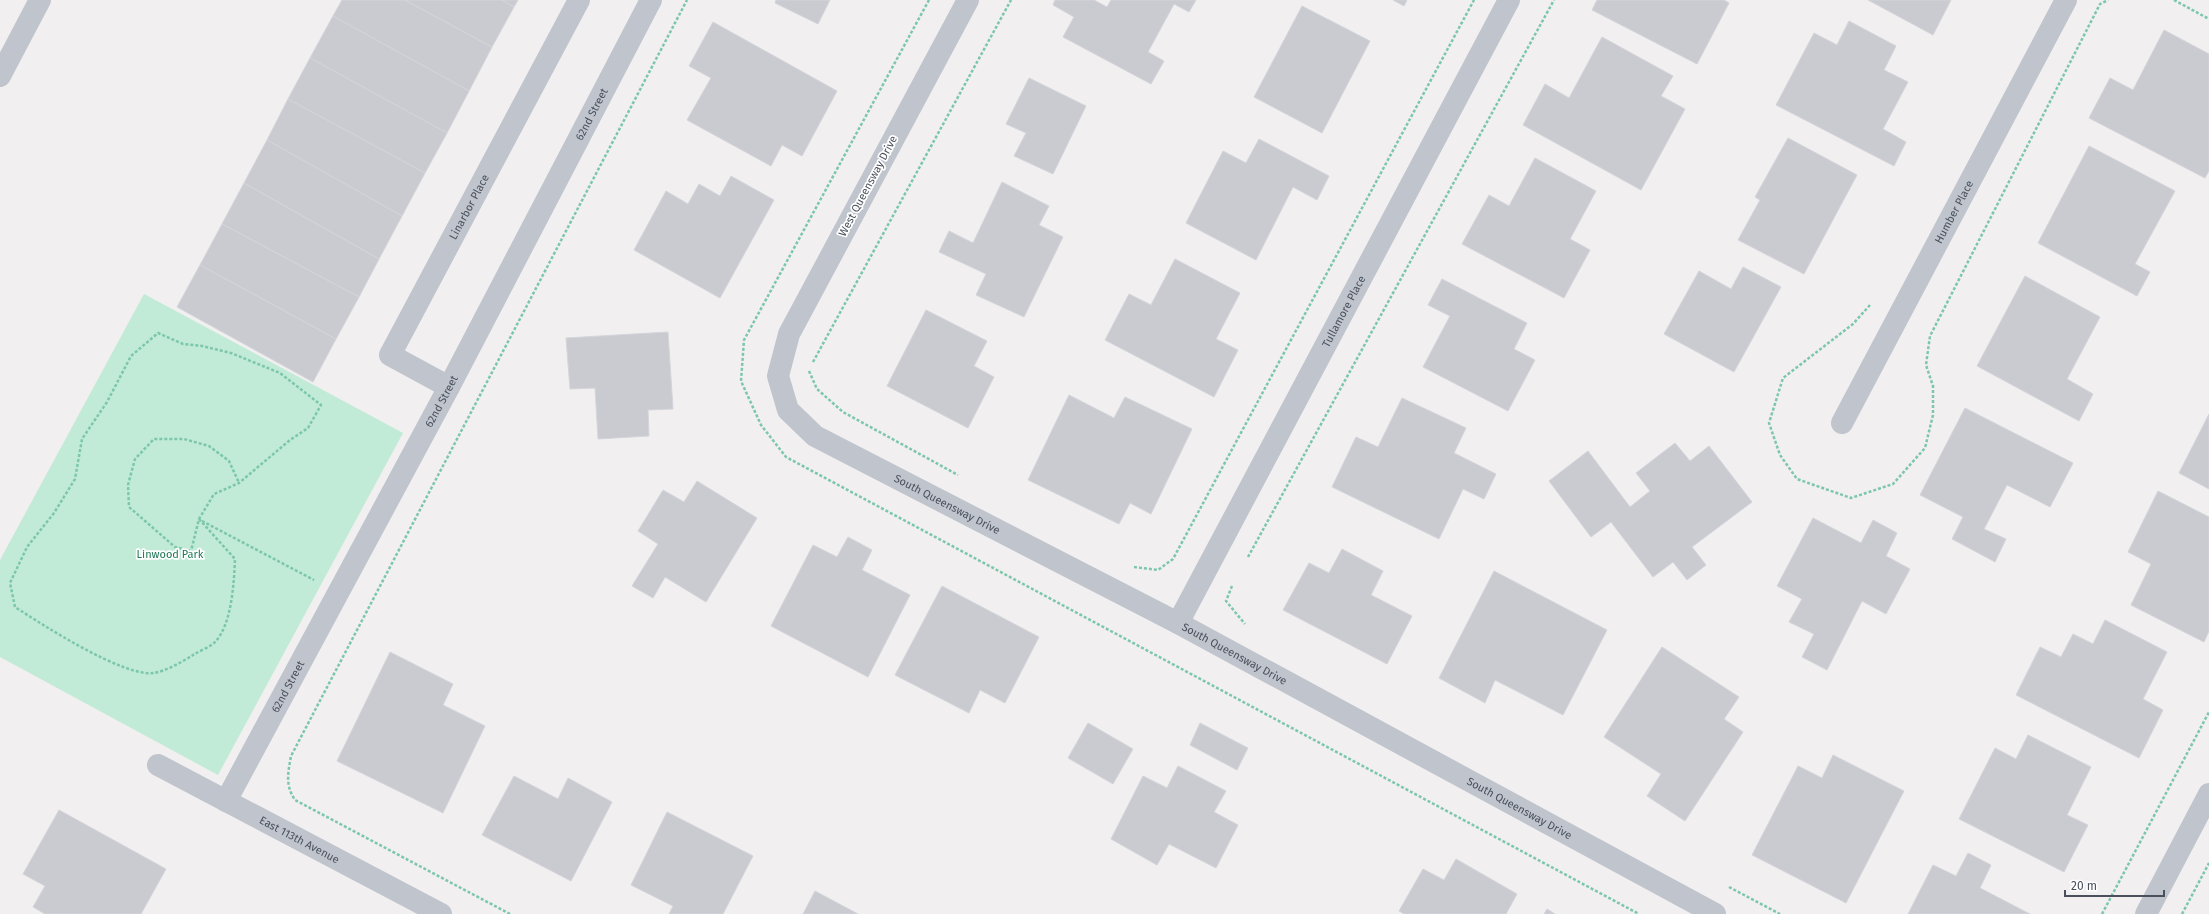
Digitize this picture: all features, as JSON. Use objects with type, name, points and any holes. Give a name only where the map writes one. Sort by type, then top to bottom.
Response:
[{"type":"street","points":[[0,76],[40,0]]},
{"type":"street","name":"Linarbor Place","points":[[449,387],[390,355],[579,0]]},
{"type":"street","name":"62nd Street","points":[[226,800],[449,387],[651,0]]},
{"type":"street","name":"West Queensway Drive","points":[[778,376],[789,334],[968,0]]},
{"type":"street","name":"Tullamore Place","points":[[1178,623],[1509,0]]},
{"type":"street","name":"Humber Place","points":[[1842,423],[2066,0]]},
{"type":"street","name":"South Queensway Drive","points":[[778,376],[788,410],[815,436],[1178,623],[1715,914]]},
{"type":"street","name":"East 113th Avenue","points":[[158,765],[441,914]]},
{"type":"street","points":[[2146,914],[2209,794]]},
{"type":"path","points":[[510,914],[295,800],[290,792],[287,781],[291,756],[687,0]]},
{"type":"path","points":[[930,0],[744,340],[741,381],[761,425],[786,457],[1639,914]]},
{"type":"path","points":[[812,363],[1011,0]]},
{"type":"path","points":[[1130,566],[1158,570],[1173,559],[1474,0]]},
{"type":"path","points":[[1246,561],[1554,0]]},
{"type":"path","points":[[2174,0],[2209,19]]},
{"type":"path","points":[[199,519],[235,559],[234,584],[226,622],[214,642],[183,661],[154,673],[128,669],[56,633],[15,607],[10,583],[27,547],[54,513],[75,479],[82,439],[107,402],[131,356],[158,333],[183,344],[231,352],[280,373],[321,405],[308,428],[290,440],[239,483],[214,494],[199,519],[191,551],[176,546],[129,507],[128,485],[134,459],[154,439],[184,439],[210,446],[229,461],[239,483]]},
{"type":"path","points":[[809,370],[817,389],[843,412],[962,477]]},
{"type":"path","points":[[199,519],[338,592]]},
{"type":"path","points":[[1234,582],[1226,601],[1239,620],[1251,629]]},
{"type":"path","points":[[2102,914],[2209,712]]},
{"type":"path","points":[[2182,914],[2209,863]]},
{"type":"path","points":[[1724,884],[1780,914]]},
{"type":"green space","name":"Linwood Park","points":[[144,294],[403,433],[218,775],[0,657],[0,560]]},
{"type":"building","points":[[342,0],[405,0],[492,47],[469,91],[333,16]]},
{"type":"building","points":[[405,0],[502,0],[514,7],[492,47]]},
{"type":"building","points":[[502,0],[518,0],[514,7]]},
{"type":"building","points":[[776,0],[830,0],[818,24],[775,3]]},
{"type":"building","points":[[1055,0],[1094,0],[1107,7],[1111,0],[1196,0],[1189,12],[1174,4],[1148,52],[1164,61],[1151,84],[1063,37],[1074,17],[1053,5]]},
{"type":"building","points":[[1393,0],[1407,0],[1404,6]]},
{"type":"building","points":[[1597,0],[1724,0],[1729,3],[1697,64],[1592,10]]},
{"type":"building","points":[[1868,0],[1951,0],[1933,35]]},
{"type":"building","points":[[1302,6],[1370,41],[1322,133],[1254,97]]},
{"type":"building","points":[[333,16],[469,91],[447,133],[310,58]]},
{"type":"building","points":[[1849,21],[1896,46],[1884,70],[1908,82],[1883,129],[1906,142],[1894,166],[1776,105],[1814,33],[1837,45]]},
{"type":"building","points":[[713,22],[837,91],[802,156],[782,145],[771,166],[687,120],[711,78],[689,66]]},
{"type":"building","points":[[2164,30],[2209,54],[2209,171],[2205,178],[2089,118],[2110,78],[2133,90]]},
{"type":"building","points":[[1602,37],[1673,76],[1661,96],[1685,109],[1641,190],[1523,125],[1545,84],[1569,98]]},
{"type":"building","points":[[310,58],[447,133],[425,173],[288,99]]},
{"type":"building","points":[[1029,78],[1086,106],[1053,174],[1014,156],[1026,133],[1006,124]]},
{"type":"building","points":[[288,99],[425,173],[402,216],[267,140]]},
{"type":"building","points":[[1788,138],[1857,175],[1804,274],[1738,240],[1760,200],[1755,197]]},
{"type":"building","points":[[1259,139],[1329,176],[1317,200],[1293,187],[1256,260],[1186,223],[1223,151],[1246,163]]},
{"type":"building","points":[[267,140],[402,216],[379,259],[244,183]]},
{"type":"building","points":[[2089,146],[2175,191],[2135,264],[2150,272],[2137,296],[2038,243]]},
{"type":"building","points":[[1535,158],[1596,191],[1570,239],[1590,250],[1564,298],[1462,244],[1489,195],[1509,206]]},
{"type":"building","points":[[731,176],[774,200],[720,298],[634,250],[666,191],[688,204],[699,184],[720,196]]},
{"type":"building","points":[[1002,182],[1049,206],[1039,225],[1063,237],[1024,317],[976,295],[986,274],[939,252],[949,231],[973,243]]},
{"type":"building","points":[[244,183],[379,259],[359,297],[222,224]]},
{"type":"building","points":[[222,224],[359,297],[336,339],[200,265]]},
{"type":"building","points":[[1175,259],[1240,293],[1216,339],[1238,350],[1214,397],[1105,340],[1129,294],[1151,305]]},
{"type":"building","points":[[200,265],[336,339],[313,382],[177,307]]},
{"type":"building","points":[[1743,267],[1781,287],[1734,372],[1664,334],[1699,271],[1731,289]]},
{"type":"building","points":[[2025,276],[2100,317],[2067,379],[2093,394],[2079,421],[1977,366]]},
{"type":"building","points":[[1442,279],[1527,323],[1514,349],[1535,360],[1508,411],[1423,367],[1450,316],[1428,305]]},
{"type":"building","points":[[926,310],[987,341],[974,366],[994,377],[968,428],[887,386]]},
{"type":"building","points":[[668,332],[673,409],[648,410],[649,436],[598,439],[595,388],[570,389],[566,338]]},
{"type":"building","points":[[1069,395],[1114,418],[1125,397],[1192,429],[1151,514],[1130,503],[1119,524],[1028,480]]},
{"type":"building","points":[[1402,398],[1466,428],[1454,453],[1496,474],[1484,499],[1463,489],[1439,539],[1332,487],[1356,437],[1378,447]]},
{"type":"building","points":[[1965,408],[2073,463],[2050,507],[2007,485],[1984,529],[2006,539],[1995,562],[1952,539],[1963,517],[1920,495]]},
{"type":"building","points":[[2209,414],[2209,489],[2179,473]]},
{"type":"building","points":[[1675,443],[1690,461],[1709,446],[1752,502],[1692,547],[1706,565],[1687,580],[1673,562],[1653,577],[1611,522],[1591,537],[1549,481],[1588,451],[1630,507],[1650,491],[1636,473]]},
{"type":"building","points":[[697,481],[757,518],[706,602],[665,577],[653,598],[632,586],[658,544],[638,531],[663,490],[684,502]]},
{"type":"building","points":[[2158,491],[2209,517],[2209,631],[2204,642],[2131,605],[2151,564],[2128,552]]},
{"type":"building","points":[[1813,518],[1861,543],[1873,520],[1897,533],[1886,556],[1910,569],[1886,614],[1862,601],[1827,670],[1802,657],[1814,634],[1789,622],[1802,599],[1777,586]]},
{"type":"building","points":[[848,537],[872,550],[862,570],[910,595],[868,677],[771,626],[813,545],[837,557]]},
{"type":"building","points":[[1342,549],[1383,571],[1371,595],[1412,616],[1387,664],[1283,610],[1309,563],[1329,573]]},
{"type":"building","points":[[1494,571],[1607,630],[1563,715],[1495,680],[1485,703],[1439,678]]},
{"type":"building","points":[[942,586],[1039,637],[1005,703],[980,690],[969,713],[895,675]]},
{"type":"building","points":[[2105,620],[2167,652],[2143,699],[2163,710],[2139,758],[2016,695],[2040,647],[2061,657],[2073,634],[2093,644]]},
{"type":"building","points":[[1662,647],[1739,697],[1724,719],[1743,732],[1685,821],[1647,796],[1661,774],[1604,737]]},
{"type":"building","points":[[390,652],[453,684],[443,705],[485,726],[443,813],[337,761]]},
{"type":"building","points":[[1088,723],[1133,749],[1113,784],[1068,758]]},
{"type":"building","points":[[1200,723],[1248,748],[1237,770],[1190,745]]},
{"type":"building","points":[[2028,735],[2091,767],[2067,815],[2088,825],[2064,872],[1959,819],[1995,748],[2016,759]]},
{"type":"building","points":[[1833,755],[1904,791],[1846,903],[1752,855],[1798,766],[1822,778]]},
{"type":"building","points":[[1178,766],[1226,791],[1214,812],[1238,825],[1216,868],[1169,844],[1157,865],[1111,839],[1143,776],[1167,788]]},
{"type":"building","points":[[514,776],[558,799],[568,778],[612,802],[571,881],[482,835]]},
{"type":"building","points":[[59,810],[166,869],[141,914],[45,914],[33,907],[45,886],[23,874]]},
{"type":"building","points":[[667,812],[753,856],[723,914],[669,914],[673,906],[631,885]]},
{"type":"building","points":[[1968,853],[1991,865],[1980,888],[2030,914],[1908,914],[1933,865],[1956,876]]},
{"type":"building","points":[[1456,859],[1517,894],[1506,914],[1404,914],[1399,911],[1423,869],[1444,880]]},
{"type":"building","points":[[815,891],[858,914],[803,914]]},
{"type":"building","points":[[1547,909],[1555,914],[1544,914]]}]
